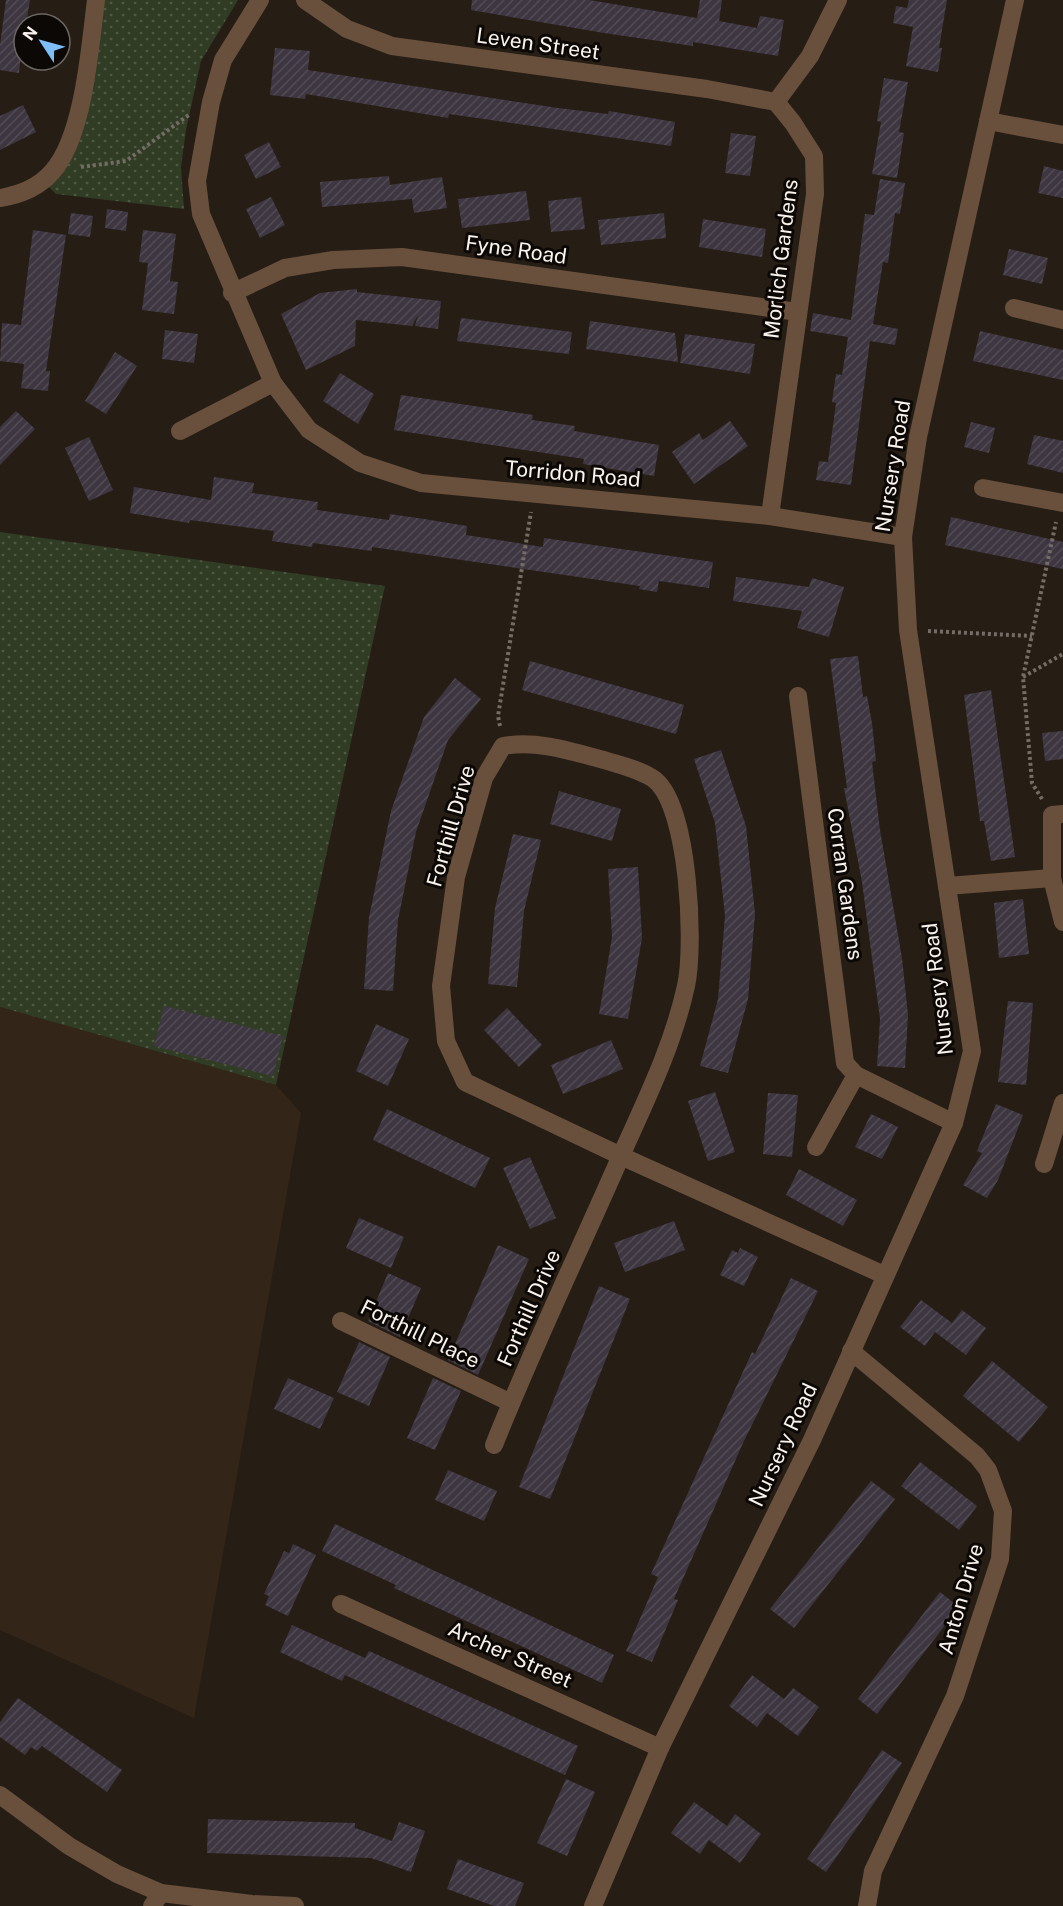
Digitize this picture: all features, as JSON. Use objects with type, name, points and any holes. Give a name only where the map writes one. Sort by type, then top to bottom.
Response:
[{"type":"street","points":[[0,198],[32,188],[54,170],[69,141],[80,108],[96,0]]},
{"type":"street","name":"Torridon Road","points":[[260,0],[223,60],[211,102],[197,181],[201,214],[232,293],[273,383],[309,430],[360,463],[421,483],[771,516],[903,537]]},
{"type":"street","name":"Leven Street","points":[[305,0],[347,28],[392,46],[707,90],[776,102]]},
{"type":"street","points":[[776,102],[810,56],[838,0]]},
{"type":"street","name":"Nursery Road","points":[[593,1906],[660,1748],[812,1440],[850,1350],[954,1123],[972,1051],[908,630],[903,537],[918,437],[1016,0]]},
{"type":"street","name":"Morlich Gardens","points":[[771,516],[815,194],[814,156],[793,123],[776,102]]},
{"type":"street","points":[[988,121],[1063,135]]},
{"type":"street","name":"Fyne Road","points":[[232,293],[285,268],[333,260],[402,257],[798,312]]},
{"type":"street","points":[[1014,308],[1063,320]]},
{"type":"street","points":[[180,431],[273,383]]},
{"type":"street","points":[[983,488],[1061,503]]},
{"type":"street","name":"Corran Gardens","points":[[798,696],[845,1063],[856,1075]]},
{"type":"street","name":"Forthill Drive","points":[[494,1445],[511,1403],[621,1156],[663,1064],[686,984],[689,906],[681,839],[669,800],[655,780],[622,765],[566,750],[526,742],[503,746],[484,778],[456,877],[441,986],[446,1041],[465,1082],[621,1156],[884,1275]]},
{"type":"street","points":[[1058,814],[1052,879],[1063,922]]},
{"type":"street","points":[[947,886],[1052,879]]},
{"type":"street","points":[[816,1146],[856,1075],[954,1123]]},
{"type":"street","points":[[1044,1164],[1063,1103]]},
{"type":"street","name":"Forthill Place","points":[[342,1321],[511,1403]]},
{"type":"street","name":"Anton Drive","points":[[850,1350],[977,1456],[988,1470],[1003,1511],[1000,1559],[955,1696],[873,1871],[867,1906]]},
{"type":"street","name":"Archer Street","points":[[341,1604],[660,1748]]},
{"type":"street","points":[[0,1795],[69,1846],[156,1900],[295,1906]]},
{"type":"path","points":[[54,170],[126,161],[176,122],[211,102]]},
{"type":"path","points":[[503,746],[498,716],[534,493]]},
{"type":"path","points":[[1058,814],[1032,783],[1023,677],[1061,503]]},
{"type":"path","points":[[908,630],[1032,636]]},
{"type":"path","points":[[1023,677],[1063,654]]},
{"type":"shaded area","points":[[0,1007],[276,1085],[301,1113],[194,1718],[0,1630]]},
{"type":"green space","points":[[95,0],[238,0],[201,61],[186,130],[181,167],[184,209],[56,194],[43,181],[64,146]]},
{"type":"green space","points":[[0,532],[385,586],[276,1085],[0,1007]]},
{"type":"building","points":[[6,0],[30,0],[28,12],[12,12],[12,72],[0,70],[0,45]]},
{"type":"building","points":[[472,0],[589,0],[697,18],[700,0],[722,0],[719,21],[757,28],[760,16],[784,20],[778,56],[693,42],[693,46],[604,33],[471,10]]},
{"type":"building","points":[[909,0],[947,0],[939,48],[942,48],[938,72],[906,66],[913,27],[893,23],[896,6],[907,8]]},
{"type":"building","points":[[275,48],[310,51],[308,70],[558,108],[608,114],[609,111],[675,122],[671,146],[449,114],[448,118],[306,94],[305,99],[270,95]]},
{"type":"building","points":[[884,78],[908,82],[899,132],[904,133],[897,178],[872,174],[881,122],[877,121]]},
{"type":"building","points":[[23,105],[36,132],[0,150],[0,116]]},
{"type":"building","points":[[731,133],[756,136],[750,176],[725,173]]},
{"type":"building","points":[[269,142],[281,167],[256,179],[244,155]]},
{"type":"building","points":[[1044,166],[1063,171],[1063,198],[1038,193]]},
{"type":"building","points":[[389,176],[390,185],[442,177],[447,208],[414,213],[412,199],[322,207],[320,182]]},
{"type":"building","points":[[880,179],[905,183],[900,214],[895,213],[888,263],[883,262],[873,324],[898,329],[895,345],[870,341],[851,485],[816,480],[819,461],[828,462],[836,403],[832,402],[836,374],[842,375],[848,337],[810,331],[813,313],[851,320],[865,214],[874,215]]},
{"type":"building","points":[[526,191],[530,220],[462,228],[458,199]]},
{"type":"building","points":[[271,197],[285,225],[260,238],[246,209]]},
{"type":"building","points":[[581,197],[585,229],[551,232],[548,201]]},
{"type":"building","points":[[107,209],[128,212],[126,231],[105,228]]},
{"type":"building","points":[[71,213],[93,216],[90,237],[68,234]]},
{"type":"building","points":[[664,213],[666,238],[601,245],[598,220]]},
{"type":"building","points":[[703,219],[766,229],[762,257],[699,247]]},
{"type":"building","points":[[33,230],[66,235],[46,371],[50,371],[48,391],[21,388],[24,364],[0,361],[2,323],[21,325]]},
{"type":"building","points":[[143,230],[176,234],[170,281],[178,282],[174,314],[142,310],[148,263],[139,262]]},
{"type":"building","points":[[1009,249],[1048,258],[1042,284],[1003,275]]},
{"type":"building","points":[[357,289],[357,292],[441,301],[438,329],[415,326],[418,315],[412,326],[356,320],[355,346],[306,370],[281,314],[320,293]]},
{"type":"building","points":[[461,318],[572,332],[569,354],[457,341]]},
{"type":"building","points":[[590,321],[675,333],[678,362],[586,349]]},
{"type":"building","points":[[165,330],[198,334],[194,363],[162,359]]},
{"type":"building","points":[[980,331],[1063,350],[1063,380],[973,361]]},
{"type":"building","points":[[685,334],[755,344],[750,374],[680,363]]},
{"type":"building","points":[[115,352],[137,366],[106,414],[85,401]]},
{"type":"building","points":[[340,373],[374,394],[358,424],[323,401]]},
{"type":"building","points":[[401,395],[533,415],[532,420],[575,426],[574,431],[659,445],[654,476],[583,464],[584,459],[394,430]]},
{"type":"building","points":[[16,411],[35,429],[0,465],[0,427]]},
{"type":"building","points":[[730,421],[748,446],[694,484],[672,452],[699,433],[703,440]]},
{"type":"building","points":[[971,422],[995,428],[989,453],[964,447]]},
{"type":"building","points":[[1034,435],[1063,441],[1063,473],[1027,464]]},
{"type":"building","points":[[89,437],[113,490],[89,501],[65,448]]},
{"type":"building","points":[[214,477],[254,483],[252,493],[318,502],[317,510],[389,520],[390,514],[467,526],[466,535],[543,547],[544,538],[713,562],[709,588],[659,581],[657,592],[639,589],[640,586],[372,547],[372,551],[313,543],[312,547],[272,541],[274,531],[190,520],[189,523],[130,513],[134,487],[211,500]]},
{"type":"building","points":[[951,517],[1063,542],[1063,569],[945,545]]},
{"type":"building","points":[[736,577],[809,587],[812,578],[844,587],[829,637],[797,628],[802,611],[733,601]]},
{"type":"building","points":[[858,656],[863,697],[867,696],[872,723],[876,761],[872,762],[880,830],[902,958],[908,1015],[905,1068],[877,1066],[880,1019],[862,882],[844,788],[847,788],[830,659]]},
{"type":"building","points":[[530,661],[684,705],[676,734],[522,690]]},
{"type":"building","points":[[455,678],[481,699],[448,740],[416,832],[398,920],[393,991],[364,989],[369,917],[391,811],[424,717]]},
{"type":"building","points":[[991,690],[1015,857],[991,861],[984,821],[980,821],[964,695]]},
{"type":"building","points":[[1063,731],[1063,759],[1045,761],[1042,733]]},
{"type":"building","points":[[721,750],[746,826],[755,914],[748,999],[728,1073],[700,1066],[718,999],[725,916],[715,823],[694,759]]},
{"type":"building","points":[[559,791],[621,809],[612,841],[550,824]]},
{"type":"building","points":[[513,834],[541,840],[524,911],[517,987],[488,984],[495,908]]},
{"type":"building","points":[[638,867],[642,938],[628,1019],[599,1014],[612,937],[608,869]]},
{"type":"building","points":[[1023,899],[1029,954],[999,958],[994,903]]},
{"type":"building","points":[[1008,1001],[1033,1003],[1026,1085],[998,1082]]},
{"type":"building","points":[[164,1006],[283,1036],[273,1076],[154,1046]]},
{"type":"building","points":[[507,1008],[542,1045],[519,1067],[484,1030]]},
{"type":"building","points":[[376,1024],[409,1039],[388,1086],[356,1071]]},
{"type":"building","points":[[611,1040],[623,1069],[563,1094],[551,1065]]},
{"type":"building","points":[[715,1092],[735,1152],[708,1161],[688,1101]]},
{"type":"building","points":[[768,1093],[798,1095],[792,1157],[763,1154]]},
{"type":"building","points":[[996,1104],[1023,1115],[998,1180],[987,1198],[963,1185],[982,1153],[977,1151]]},
{"type":"building","points":[[387,1109],[490,1158],[475,1188],[373,1140]]},
{"type":"building","points":[[871,1114],[898,1127],[882,1159],[855,1147]]},
{"type":"building","points":[[530,1157],[556,1218],[530,1229],[503,1168]]},
{"type":"building","points":[[799,1169],[857,1200],[843,1226],[786,1195]]},
{"type":"building","points":[[359,1218],[404,1237],[391,1268],[346,1248]]},
{"type":"building","points":[[674,1221],[685,1250],[625,1272],[614,1243]]},
{"type":"building","points":[[498,1245],[529,1259],[478,1375],[448,1360]]},
{"type":"building","points":[[740,1248],[758,1257],[744,1286],[720,1275],[732,1250],[738,1253]]},
{"type":"building","points":[[388,1273],[421,1288],[400,1337],[368,1321]]},
{"type":"building","points":[[791,1278],[818,1291],[743,1443],[674,1599],[678,1600],[652,1662],[626,1651],[658,1577],[651,1574],[752,1352],[755,1354]]},
{"type":"building","points":[[599,1286],[630,1299],[550,1499],[519,1487]]},
{"type":"building","points":[[921,1300],[952,1323],[962,1310],[986,1328],[966,1355],[935,1332],[925,1346],[900,1327]]},
{"type":"building","points":[[359,1342],[390,1357],[369,1406],[337,1392]]},
{"type":"building","points":[[992,1361],[1048,1407],[1019,1442],[963,1396]]},
{"type":"building","points":[[288,1378],[334,1398],[320,1429],[274,1409]]},
{"type":"building","points":[[433,1378],[461,1391],[435,1450],[407,1438]]},
{"type":"building","points":[[920,1462],[977,1506],[959,1530],[901,1486]]},
{"type":"building","points":[[448,1470],[497,1491],[484,1521],[435,1500]]},
{"type":"building","points":[[871,1481],[895,1499],[794,1628],[770,1609]]},
{"type":"building","points":[[335,1524],[614,1655],[602,1683],[394,1588],[396,1585],[322,1551]]},
{"type":"building","points":[[293,1544],[316,1555],[288,1616],[265,1605],[269,1596],[264,1594],[284,1551],[289,1553]]},
{"type":"building","points":[[940,1592],[959,1607],[877,1714],[858,1699]]},
{"type":"building","points":[[292,1625],[365,1658],[369,1651],[578,1746],[565,1775],[345,1675],[342,1681],[280,1652]]},
{"type":"building","points":[[752,1675],[784,1699],[793,1688],[819,1707],[798,1736],[767,1713],[757,1727],[729,1706]]},
{"type":"building","points":[[18,1698],[122,1770],[107,1792],[42,1746],[37,1751],[31,1747],[25,1755],[0,1737],[0,1722]]},
{"type":"building","points":[[882,1750],[902,1763],[826,1872],[807,1859]]},
{"type":"building","points":[[566,1779],[595,1792],[567,1856],[537,1843]]},
{"type":"building","points":[[694,1802],[727,1826],[735,1814],[761,1834],[740,1863],[709,1840],[700,1854],[671,1833]]},
{"type":"building","points":[[208,1819],[355,1823],[355,1828],[392,1841],[399,1822],[425,1831],[411,1872],[371,1858],[207,1853]]},
{"type":"building","points":[[458,1859],[524,1883],[515,1906],[494,1906],[447,1889]]}]
